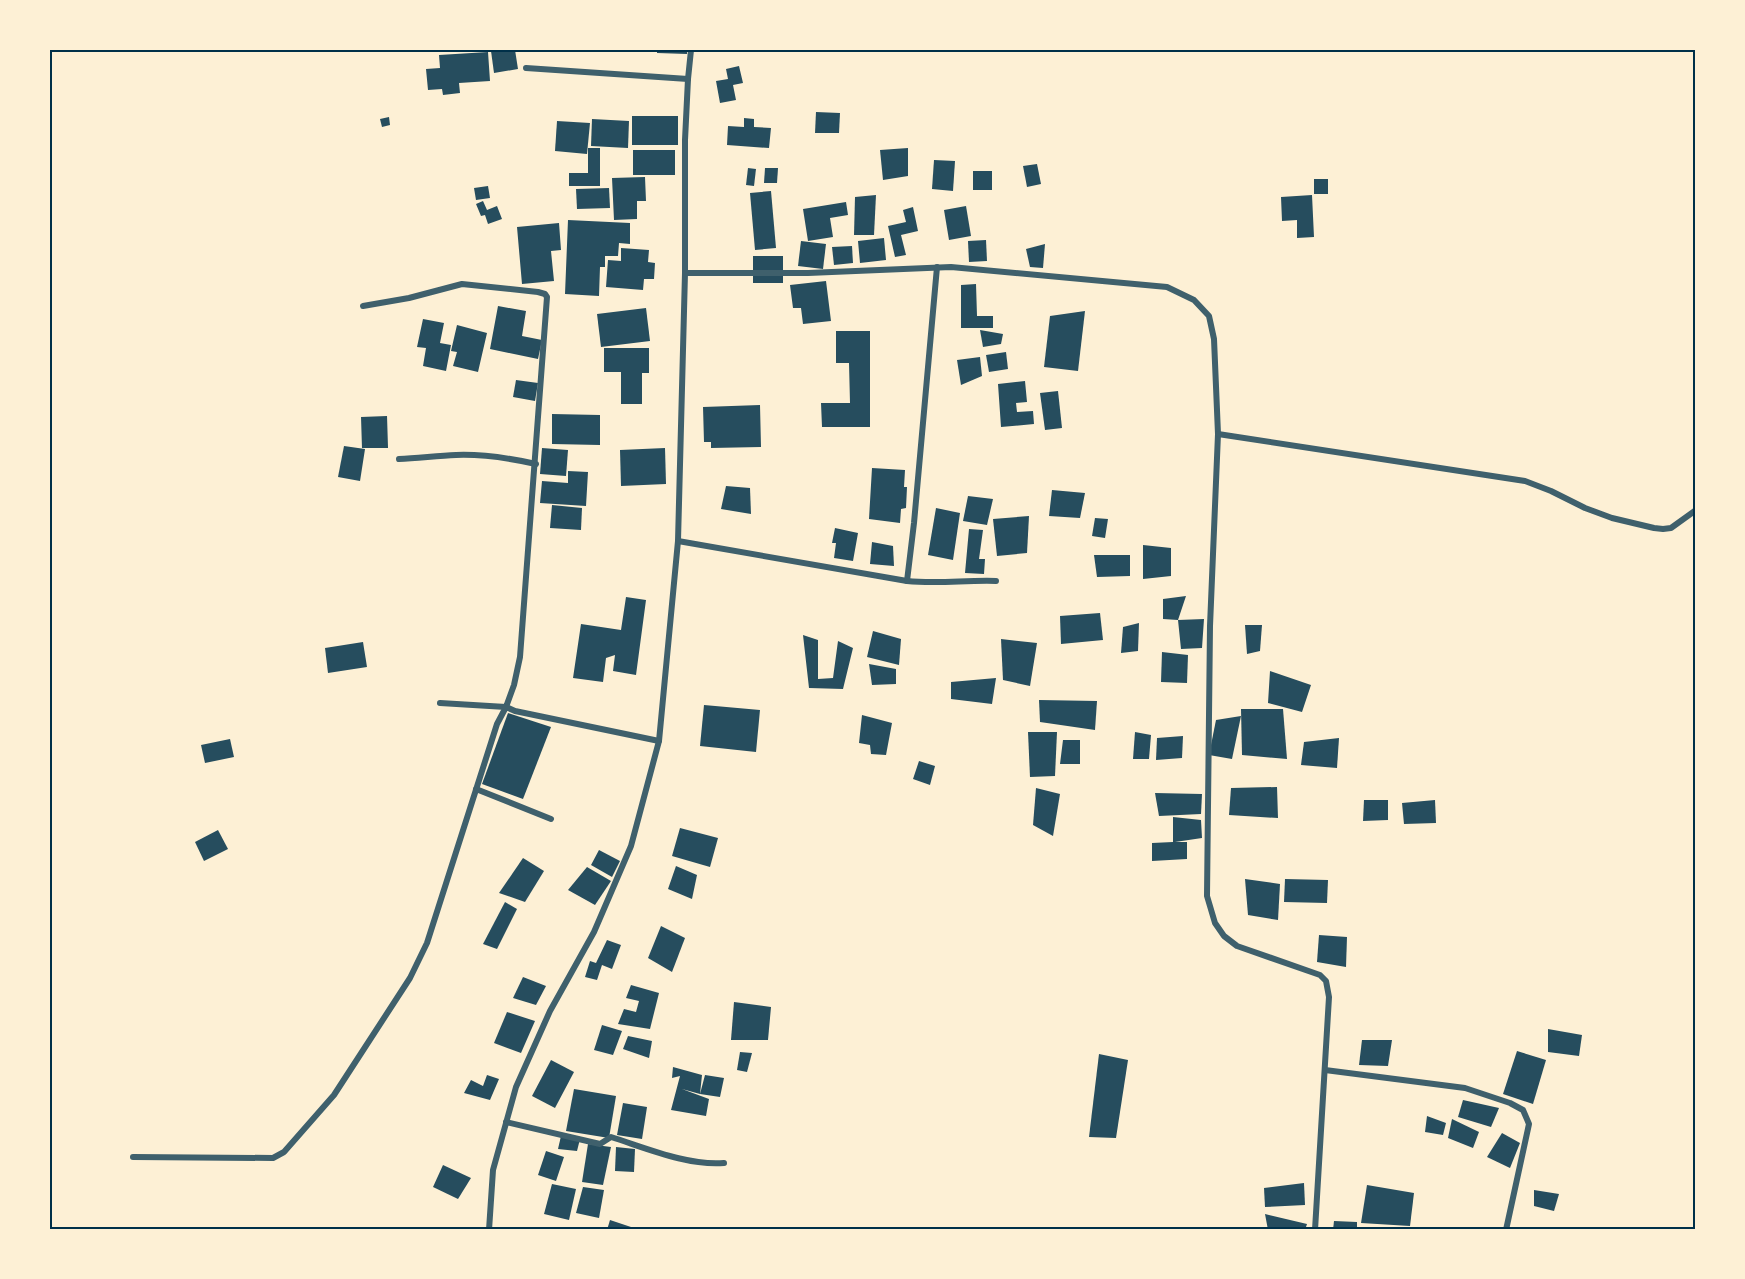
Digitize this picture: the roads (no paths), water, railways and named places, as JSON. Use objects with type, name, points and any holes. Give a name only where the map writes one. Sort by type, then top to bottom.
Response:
[{"type":"street","points":[[489,1230],[493,1170],[516,1087],[550,1011],[594,932],[631,846],[660,741],[678,541],[685,273],[685,140],[691,50]]},
{"type":"street","points":[[526,68],[688,79]]},
{"type":"street","points":[[907,581],[937,267]]},
{"type":"street","points":[[685,273],[808,273],[951,267],[1167,287],[1194,300],[1209,316],[1214,339],[1218,434],[1210,626],[1208,896],[1215,922],[1224,936],[1237,946],[1320,975],[1326,981],[1329,997],[1315,1230]]},
{"type":"street","points":[[133,1157],[273,1158],[284,1152],[334,1095],[410,978],[427,943],[497,724],[514,685],[520,657],[547,297],[545,294],[462,284],[409,298],[363,306]]},
{"type":"street","points":[[1218,434],[1525,481],[1612,518],[1654,528],[1671,528],[1695,510]]},
{"type":"street","points":[[399,459],[457,455],[484,456],[536,464]]},
{"type":"street","points":[[678,541],[907,581],[929,583],[996,581]]},
{"type":"street","points":[[440,703],[506,707],[523,713],[660,741]]},
{"type":"street","points":[[476,789],[551,819]]},
{"type":"street","points":[[1325,1070],[1466,1088],[1510,1103],[1523,1110],[1529,1124],[1506,1230]]},
{"type":"street","points":[[506,1122],[600,1144],[611,1137],[709,1164],[724,1163]]}]
